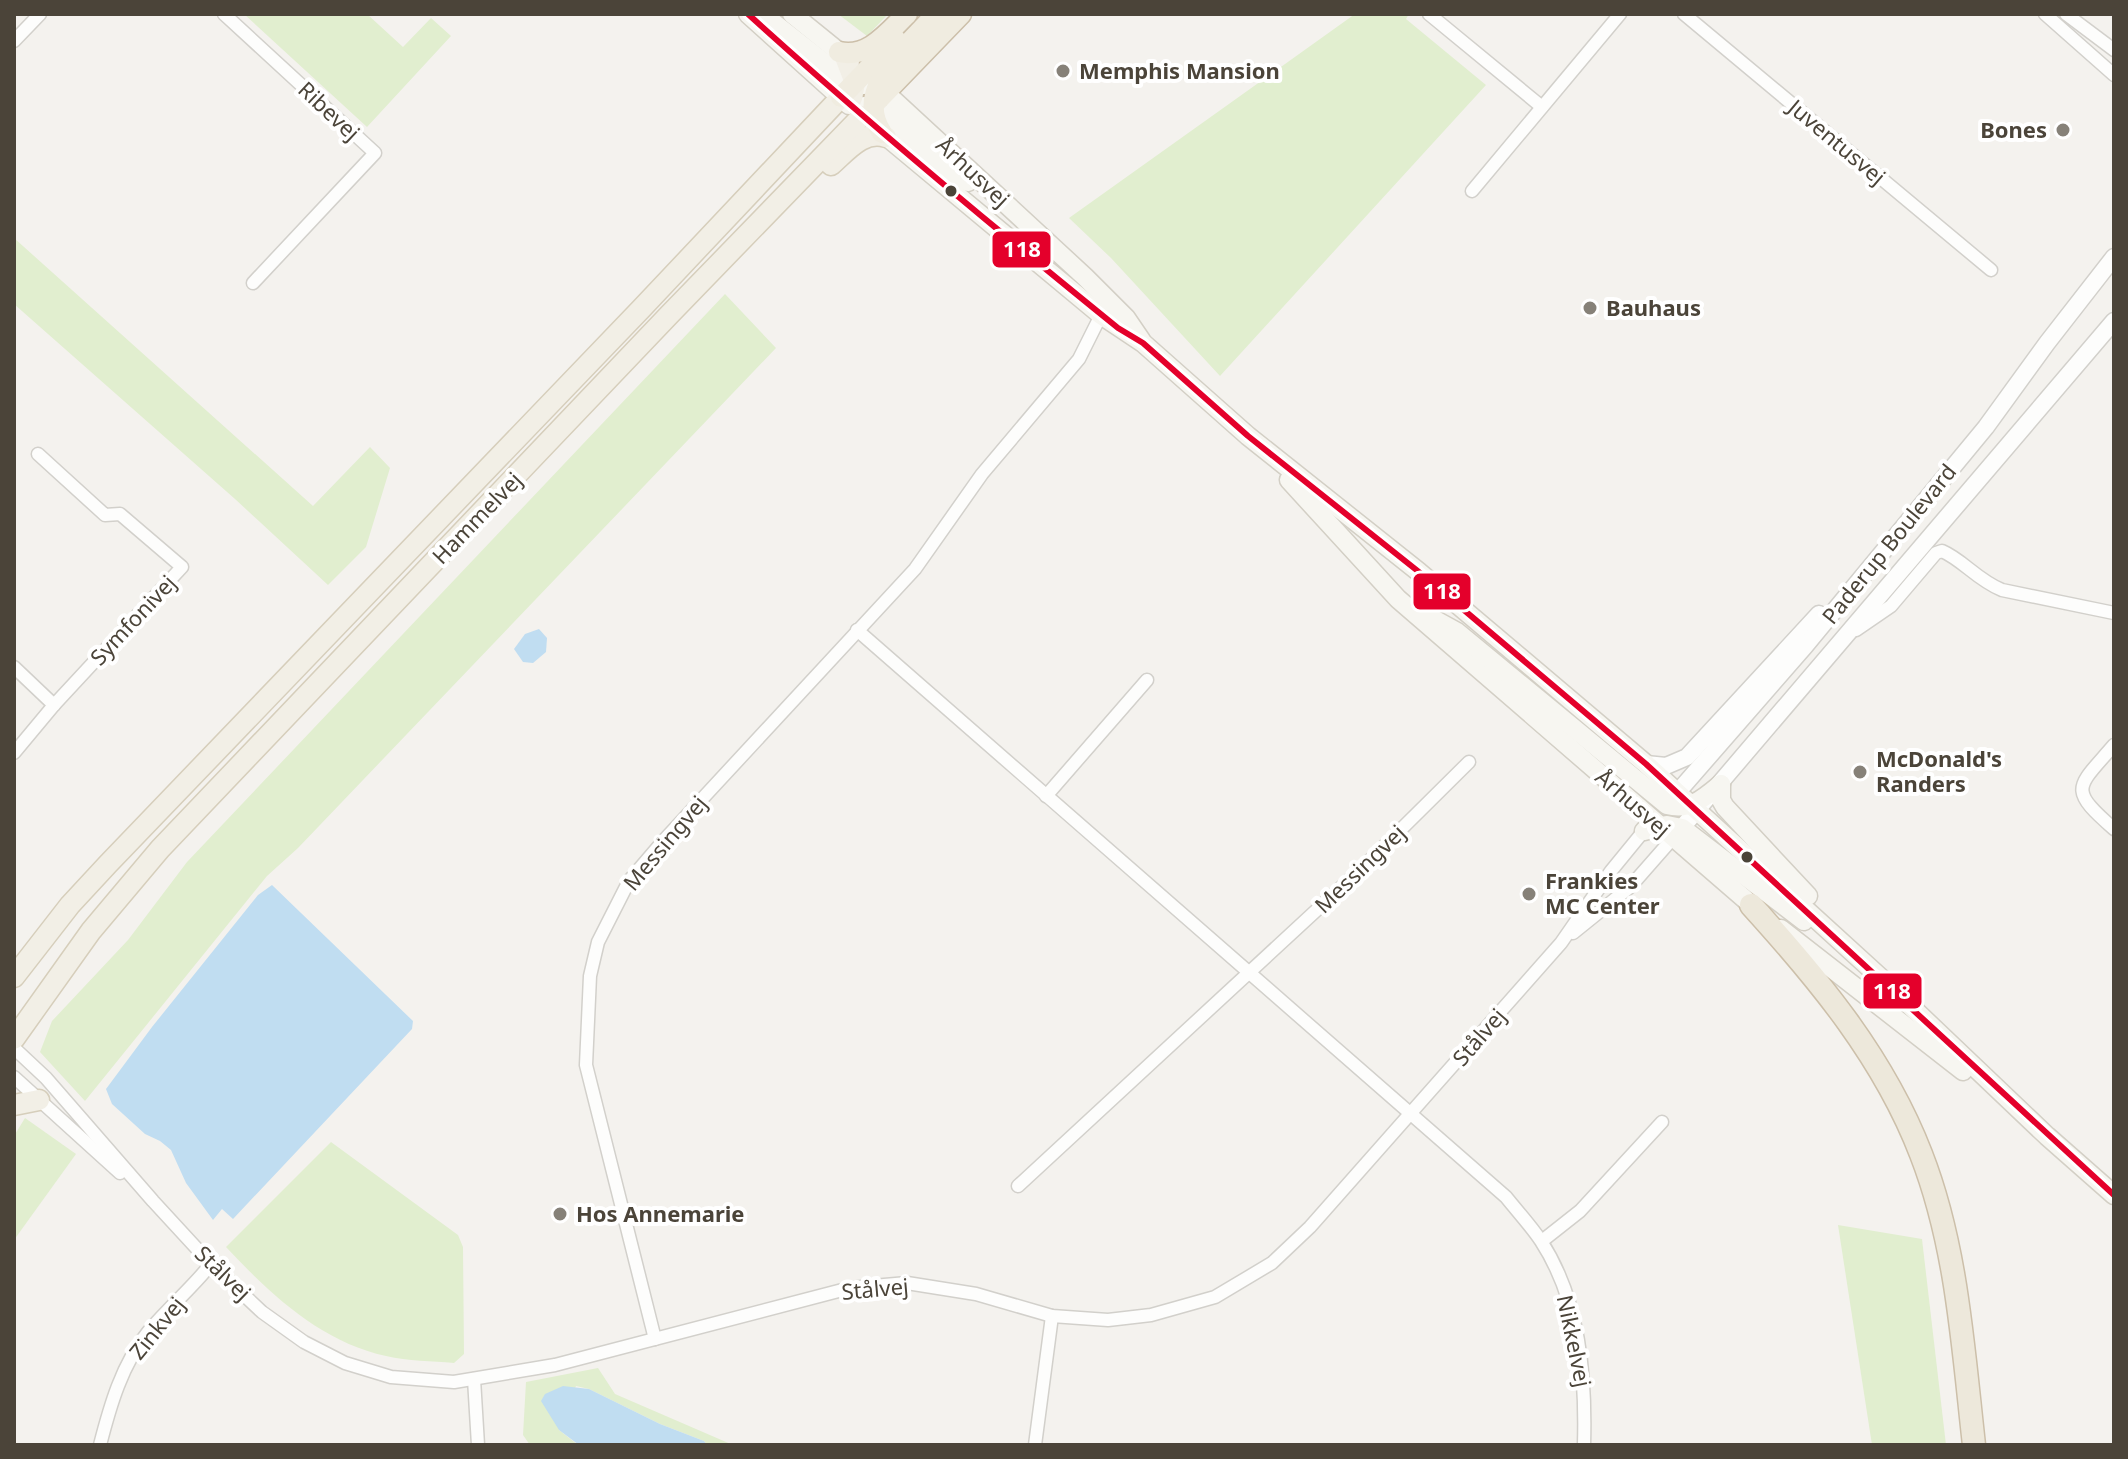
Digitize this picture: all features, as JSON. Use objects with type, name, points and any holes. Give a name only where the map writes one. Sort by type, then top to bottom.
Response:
[{"type":"highway","points":[[842,54],[868,49],[907,14]]},
{"type":"highway","name":"Hammelvej","points":[[859,97],[922,14]]},
{"type":"highway","points":[[884,135],[859,97],[936,14]]},
{"type":"highway","name":"Hammelvej","points":[[859,97],[901,77],[961,14]]},
{"type":"highway","points":[[1751,905],[1800,959],[1857,1033],[1893,1095],[1921,1153],[1936,1196],[1948,1247],[1974,1445]]},
{"type":"main road","points":[[748,14],[859,97]]},
{"type":"main road","points":[[762,14],[844,78],[859,97]]},
{"type":"main road","points":[[792,14],[842,54],[859,97]]},
{"type":"main road","name":"Århusvej","points":[[859,97],[894,120],[1085,277],[1126,318],[1143,343]]},
{"type":"main road","name":"Hammelvej","points":[[14,1039],[91,931],[160,849],[669,315],[859,97]]},
{"type":"main road","name":"Hammelvej","points":[[14,977],[62,915],[108,864],[641,309],[859,97]]},
{"type":"main road","points":[[669,315],[858,141],[884,135]]},
{"type":"main road","name":"Århusvej","points":[[884,135],[1101,315],[1143,343],[1248,436],[1419,572],[1646,764],[1672,799],[1695,808],[2114,1195]]},
{"type":"main road","name":"Århusvej","points":[[1248,436],[1398,599],[1652,826],[1677,833],[1751,905],[2047,1136]]},
{"type":"main road","points":[[1398,599],[1457,632],[1672,799]]},
{"type":"main road","points":[[1695,808],[1721,784]]},
{"type":"main road","points":[[1721,784],[1721,800],[1725,807],[1883,980]]},
{"type":"main road","points":[[1677,833],[1883,980]]},
{"type":"main road","points":[[14,1105],[39,1100]]},
{"type":"street","points":[[14,41],[40,14]]},
{"type":"street","name":"Ribevej","points":[[224,14],[375,153],[253,283]]},
{"type":"street","points":[[1429,14],[1542,107]]},
{"type":"street","points":[[1472,191],[1620,14]]},
{"type":"street","name":"Juventusvej","points":[[1684,14],[1991,270]]},
{"type":"street","points":[[2045,14],[2114,75]]},
{"type":"street","points":[[2066,14],[2114,50]]},
{"type":"street","name":"Paderup Boulevard","points":[[1652,826],[1986,427],[2114,257]]},
{"type":"street","name":"Messingvej","points":[[655,1339],[586,1065],[590,976],[598,942],[629,881],[915,569],[982,474],[1079,359],[1101,315]]},
{"type":"street","name":"Paderup Boulevard","points":[[1721,784],[2114,321]]},
{"type":"street","name":"Symfonivej","points":[[14,753],[54,705],[182,567],[120,514],[105,515],[38,454]]},
{"type":"street","points":[[1646,764],[1666,766],[1687,757],[1910,516]]},
{"type":"street","points":[[1846,637],[1891,606],[1936,553],[1942,551],[1985,583],[2002,590],[2114,613]]},
{"type":"street","points":[[857,630],[1411,1116]]},
{"type":"street","points":[[14,667],[54,705]]},
{"type":"street","points":[[1046,796],[1147,680]]},
{"type":"street","points":[[2114,745],[2087,775],[2081,790],[2089,807],[2114,829]]},
{"type":"street","name":"Messingvej","points":[[1018,1186],[1360,870],[1469,762]]},
{"type":"street","points":[[1677,833],[1695,808]]},
{"type":"street","name":"Stålvej","points":[[14,1048],[67,1101],[211,1264],[262,1312],[304,1342],[345,1363],[391,1377],[454,1382],[555,1365],[850,1288],[907,1283],[976,1294],[1052,1316],[1108,1320],[1151,1315],[1215,1297],[1272,1263],[1310,1227],[1561,943],[1611,871],[1652,826]]},
{"type":"street","name":"Stålvej","points":[[1561,943],[1630,887],[1677,833]]},
{"type":"street","name":"Stålvej","points":[[14,1077],[153,1201]]},
{"type":"street","name":"Nikkelvej","points":[[1411,1116],[1506,1197],[1542,1241],[1565,1289],[1577,1332],[1586,1393],[1584,1445]]},
{"type":"street","points":[[1542,1241],[1580,1211],[1662,1122]]},
{"type":"street","name":"Zinkvej","points":[[100,1445],[112,1400],[146,1334],[211,1264]]},
{"type":"street","points":[[1035,1445],[1052,1316]]},
{"type":"street","points":[[474,1379],[478,1445]]},
{"type":"green space","points":[[244,14],[367,14],[403,47],[431,18],[451,36],[367,127]]},
{"type":"green space","points":[[838,14],[888,14],[867,36]]},
{"type":"green space","points":[[1355,14],[1409,14],[1406,19],[1486,85],[1220,376],[1111,258],[1069,218]]},
{"type":"green space","points":[[14,238],[313,506],[370,447],[390,468],[366,547],[328,585],[14,304]]},
{"type":"green space","points":[[725,294],[776,348],[298,848],[267,876],[85,1101],[40,1052],[52,1021],[128,940],[187,862]]},
{"type":"green space","points":[[25,1118],[76,1154],[14,1240],[14,1136]]},
{"type":"green space","points":[[331,1142],[458,1235],[463,1247],[464,1354],[454,1363],[386,1356],[340,1340],[298,1314],[260,1282],[226,1247]]},
{"type":"green space","points":[[1838,1225],[1922,1239],[1946,1445],[1872,1445]]},
{"type":"green space","points":[[598,1368],[615,1394],[733,1445],[707,1445],[589,1389],[576,1386],[559,1430],[578,1445],[530,1445],[523,1435],[526,1382]]},
{"type":"water","points":[[539,629],[547,638],[546,652],[533,663],[523,662],[514,649],[525,634]]},
{"type":"water","points":[[272,885],[413,1021],[412,1029],[233,1219],[222,1209],[213,1220],[186,1183],[171,1150],[145,1134],[112,1104],[106,1089],[258,895]]},
{"type":"water","points":[[563,1386],[589,1389],[707,1445],[579,1445],[559,1430],[541,1401],[545,1394]]},
{"type":"transit line","name":"118","points":[[748,14],[977,213],[1118,328],[1143,343],[1248,436],[1419,572],[1646,764],[2114,1195]]},
{"type":"place","name":"Memphis Mansion","points":[[1063,71]]},
{"type":"place","name":"Bones","points":[[2063,130]]},
{"type":"place","name":"Bauhaus","points":[[1590,308]]},
{"type":"place","name":"McDonald's Randers","points":[[1860,772]]},
{"type":"place","name":"Frankies MC Center","points":[[1529,894]]},
{"type":"place","name":"Hos Annemarie","points":[[560,1214]]}]
